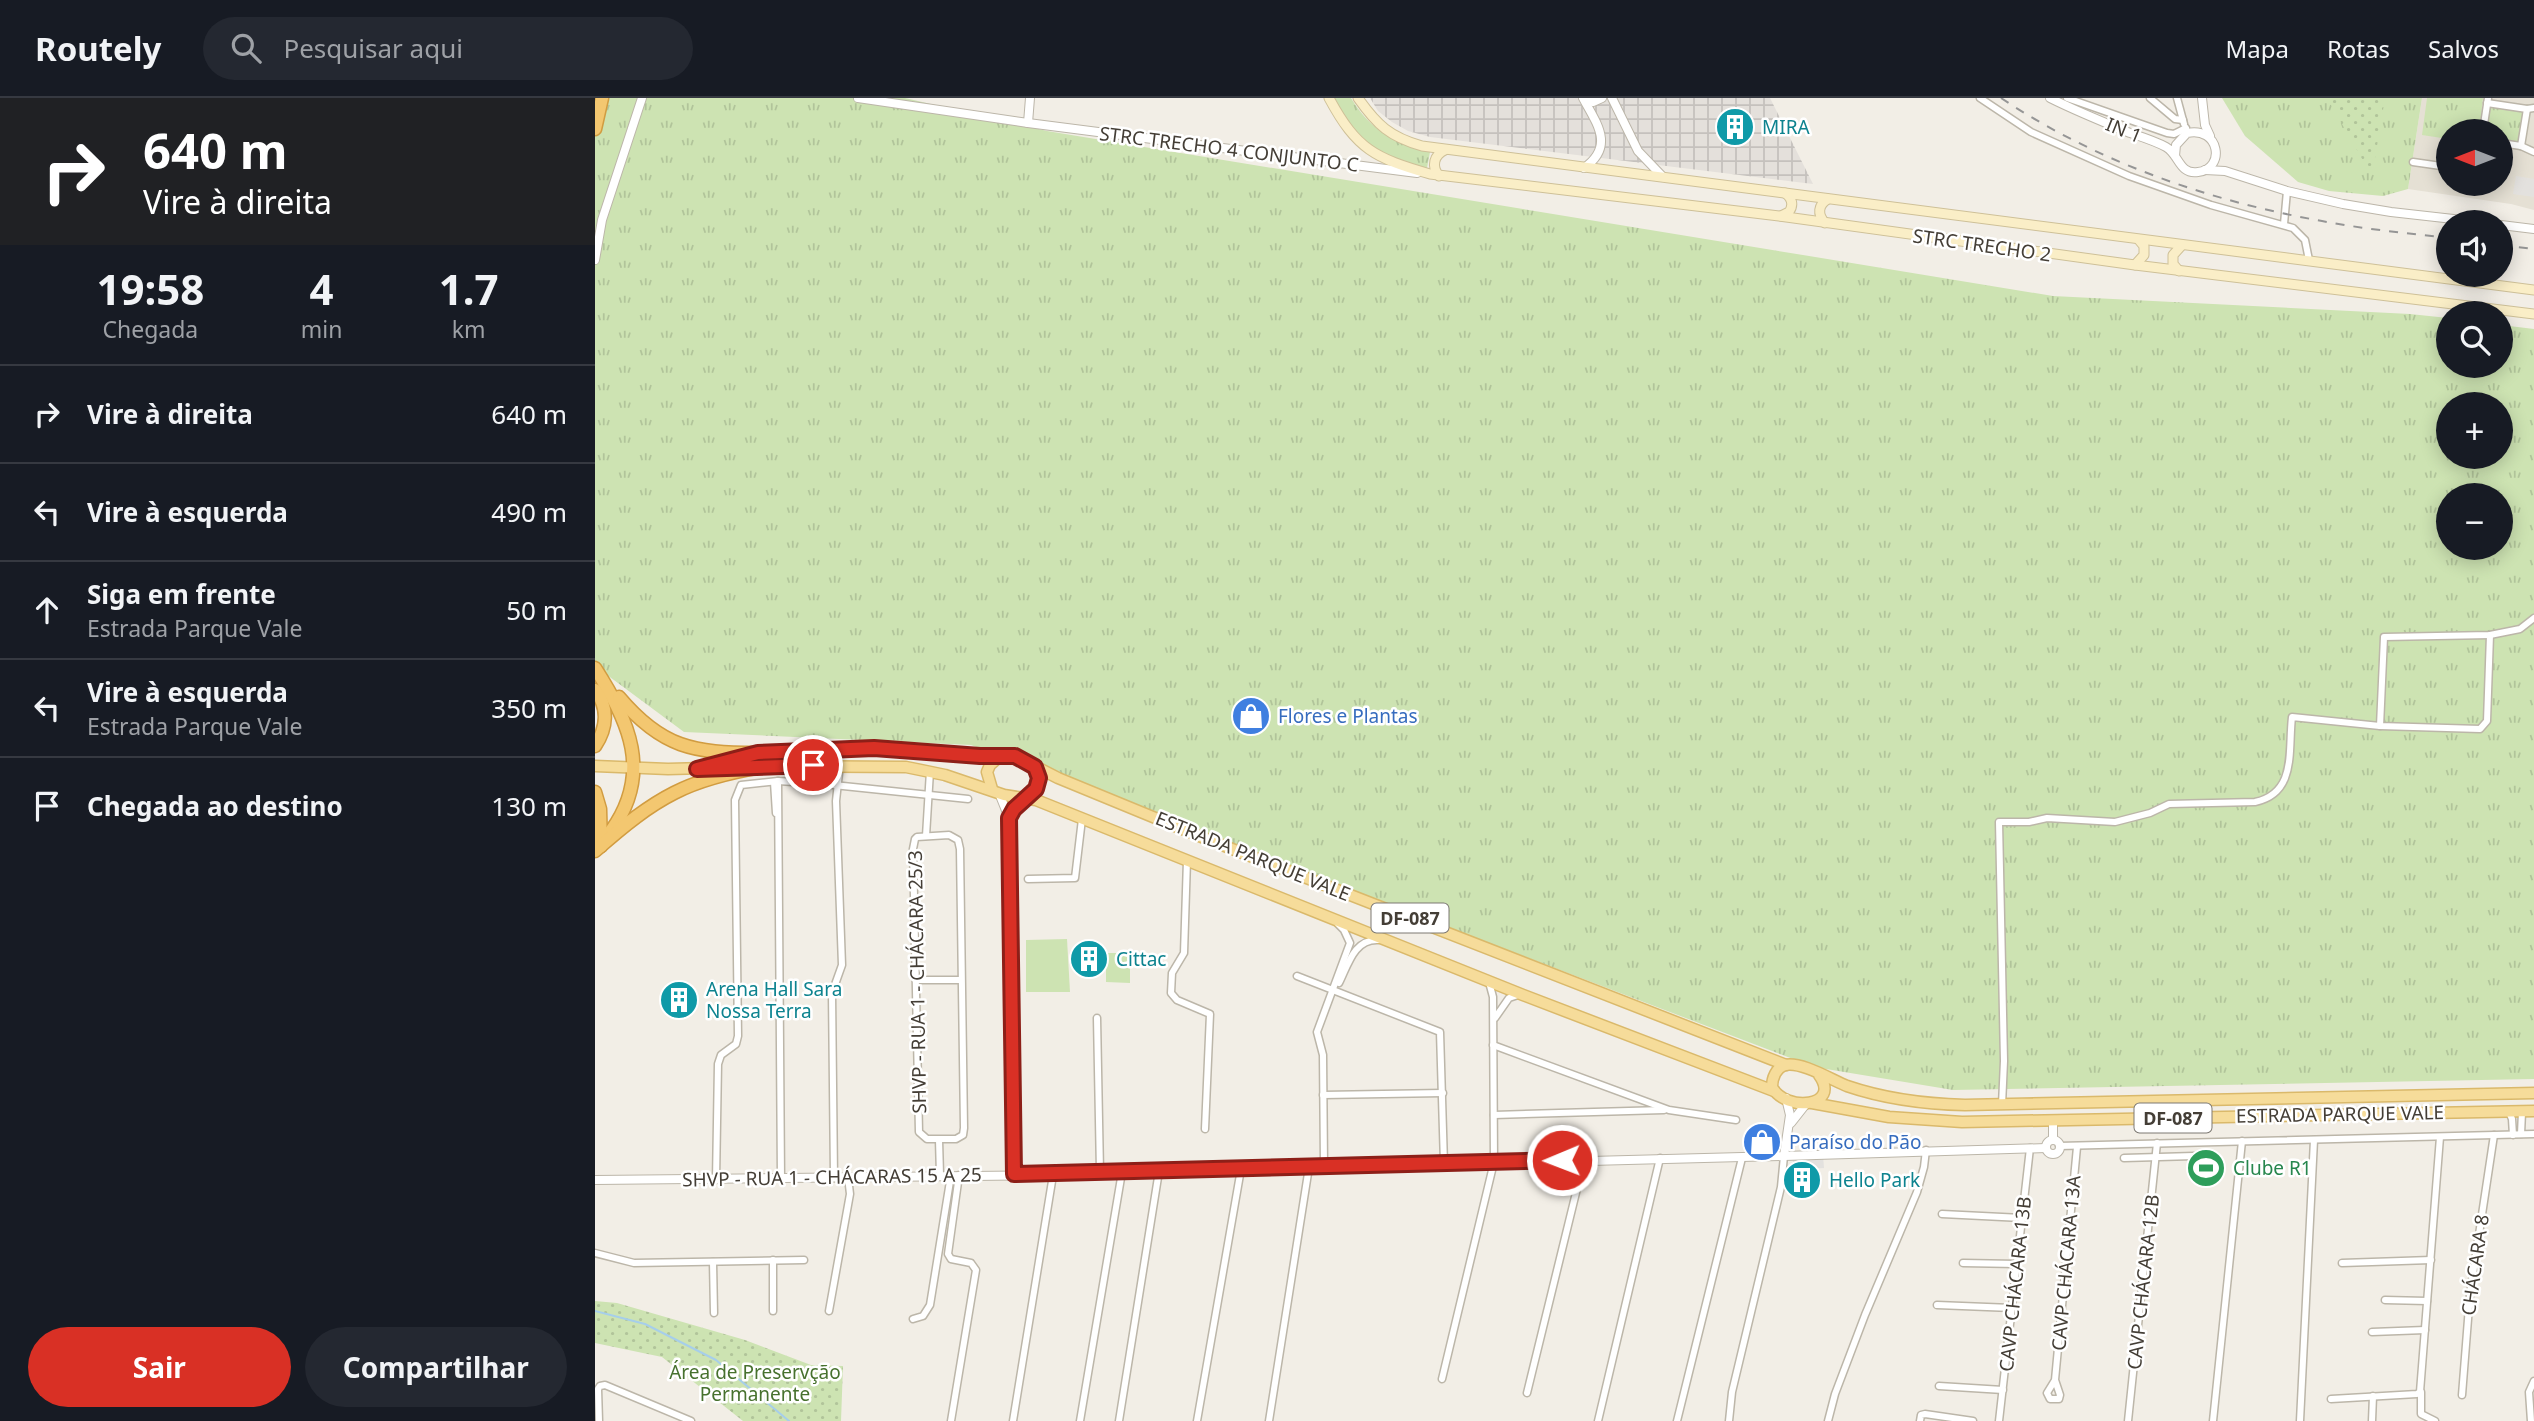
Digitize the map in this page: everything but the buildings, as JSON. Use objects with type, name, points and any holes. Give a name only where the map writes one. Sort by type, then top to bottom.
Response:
[{"type":"highway","points":[[595,129],[602,98]]},
{"type":"highway","points":[[595,668],[631,711],[663,736],[684,747],[705,751],[758,753]]},
{"type":"highway","points":[[595,668],[622,714],[632,749],[634,768],[625,806],[617,824],[598,849]]},
{"type":"highway","points":[[595,690],[603,703],[605,721],[595,746]]},
{"type":"highway","points":[[598,849],[644,810],[670,793],[702,780],[769,766]]},
{"type":"highway","points":[[595,792],[600,809],[597,826],[598,849]]},
{"type":"main road","name":"STRC TRECHO 2","points":[[1329,98],[1355,138],[1373,154],[1390,163],[1434,175],[1779,216],[2179,271],[2534,314]]},
{"type":"main road","name":"STRC TRECHO 2","points":[[1358,98],[1374,121],[1389,132],[1405,141],[1445,150],[2534,290]]},
{"type":"main road","points":[[1434,175],[1436,156],[1445,150]]},
{"type":"main road","points":[[1779,216],[1789,212],[1792,205],[1789,195],[1782,192]]},
{"type":"main road","points":[[1825,223],[1819,213],[1820,207],[1828,199]]},
{"type":"main road","points":[[2135,265],[2144,255],[2144,246],[2139,240]]},
{"type":"main road","points":[[2179,271],[2172,259],[2175,250],[2182,245]]},
{"type":"main road","name":"DF-087","points":[[697,769],[758,753],[874,748],[999,757],[1009,755],[1035,767]]},
{"type":"main road","points":[[996,791],[986,772],[999,757]]},
{"type":"main road","name":"DF-087","points":[[595,766],[697,769],[890,765],[930,771],[1026,798]]},
{"type":"main road","points":[[1026,798],[1034,792],[1038,783],[1035,767]]},
{"type":"main road","name":"ESTRADA PARQUE VALE","points":[[1035,767],[1204,838],[1786,1065]]},
{"type":"main road","name":"ESTRADA PARQUE VALE","points":[[1026,798],[1523,995],[1774,1091]]},
{"type":"main road","points":[[1774,1091],[1773,1078],[1779,1069],[1786,1065]]},
{"type":"main road","name":"DF-087","points":[[1786,1065],[1805,1068],[1819,1075]]},
{"type":"main road","points":[[1809,1104],[1819,1098],[1824,1089],[1819,1075]]},
{"type":"main road","name":"ESTRADA PARQUE VALE","points":[[1819,1075],[1875,1094],[1930,1104],[2002,1105],[2534,1093]]},
{"type":"main road","name":"DF-087","points":[[1774,1091],[1786,1098],[1809,1104]]},
{"type":"main road","points":[[2293,1099],[2289,1109],[2294,1115]]},
{"type":"main road","name":"ESTRADA PARQUE VALE","points":[[1809,1104],[1889,1117],[1962,1122],[2528,1111]]},
{"type":"street","points":[[595,260],[603,220],[642,98]]},
{"type":"street","name":"STRC TRECHO 4 CONJUNTO C","points":[[858,98],[1028,123],[1434,175]]},
{"type":"street","points":[[1028,123],[1030,98]]},
{"type":"street","points":[[1585,98],[1593,102],[1602,98]]},
{"type":"street","points":[[1584,167],[1598,155],[1601,138],[1585,98]]},
{"type":"street","points":[[1612,98],[1639,151],[1663,177]]},
{"type":"street","points":[[1980,98],[2031,132],[2129,176],[2211,205],[2284,224],[2301,234],[2307,245],[2309,260]]},
{"type":"street","points":[[2067,98],[2173,134],[2197,128],[2203,101]]},
{"type":"street","points":[[2150,98],[2186,130],[2210,137]]},
{"type":"street","points":[[2177,98],[2186,130],[2176,145],[2175,156],[2186,170],[2233,173],[2287,191],[2391,212],[2436,217]]},
{"type":"street","name":"IN 1","points":[[2055,99],[2168,148],[2175,156]]},
{"type":"street","points":[[2203,101],[2205,125],[2222,165],[2233,173]]},
{"type":"street","points":[[2485,119],[2488,101],[2530,109],[2521,146]]},
{"type":"street","points":[[2159,144],[2171,142],[2186,130]]},
{"type":"street","points":[[2513,145],[2534,152]]},
{"type":"street","points":[[2205,170],[2214,161],[2215,149]]},
{"type":"street","points":[[2413,162],[2436,165]]},
{"type":"street","points":[[2284,224],[2287,191]]},
{"type":"street","points":[[2513,226],[2534,229]]},
{"type":"street","points":[[2380,726],[2384,637],[2490,635],[2520,629],[2534,618]]},
{"type":"street","points":[[2002,1105],[2004,1061],[1999,821],[2029,822],[2047,818],[2115,821],[2150,813],[2169,804],[2267,800],[2276,793],[2287,775],[2291,717],[2380,726],[2475,730],[2485,726],[2490,635]]},
{"type":"street","points":[[834,1178],[832,993],[842,969],[836,801],[839,767]]},
{"type":"street","points":[[926,836],[930,771]]},
{"type":"street","points":[[776,781],[781,1179]]},
{"type":"street","points":[[716,1180],[718,1064],[721,1055],[736,1044],[738,1036],[735,800],[741,785],[776,781],[968,799]]},
{"type":"street","points":[[996,791],[1009,818],[1014,1174]]},
{"type":"street","points":[[1009,818],[1026,798]]},
{"type":"street","points":[[1028,879],[1075,878],[1081,819]]},
{"type":"street","name":"SHVP - RUA 1 - CHÁCARA 25/3","points":[[926,836],[953,836],[958,839],[961,980],[964,1132],[956,1139],[925,1139],[919,1132],[913,849],[915,839],[926,836]]},
{"type":"street","points":[[1187,860],[1184,953],[1182,959],[1173,967],[1171,993],[1177,1000],[1210,1014],[1205,1129]]},
{"type":"street","points":[[1329,918],[1342,927],[1350,943],[1357,946]]},
{"type":"street","points":[[1333,993],[1357,946],[1370,940],[1389,941]]},
{"type":"street","points":[[1324,1166],[1323,1055],[1317,1032],[1350,943]]},
{"type":"street","points":[[1297,976],[1333,993],[1440,1032],[1444,1164]]},
{"type":"street","points":[[916,980],[961,980]]},
{"type":"street","points":[[1442,1379],[1493,1162],[1494,1020],[1493,996],[1488,980]]},
{"type":"street","points":[[1494,1020],[1505,1002],[1512,996],[1523,995]]},
{"type":"street","points":[[1493,996],[1505,1002]]},
{"type":"street","points":[[1097,1018],[1100,1172]]},
{"type":"street","points":[[1493,1045],[1668,1110]]},
{"type":"street","points":[[1323,1095],[1443,1093]]},
{"type":"street","points":[[1729,1421],[1732,1392],[1781,1187],[1790,1110],[1786,1098]]},
{"type":"street","points":[[1789,1125],[1809,1104]]},
{"type":"street","points":[[1494,1115],[1668,1110],[1736,1121]]},
{"type":"street","points":[[2517,1134],[2528,1111]]},
{"type":"street","points":[[2509,1112],[2517,1134]]},
{"type":"street","points":[[2053,1122],[2056,1143],[2077,1147],[2534,1134]]},
{"type":"street","name":"CHÁCARA 8","points":[[2462,1395],[2469,1304],[2494,1135]]},
{"type":"street","points":[[2435,1421],[2421,1415],[2420,1392],[2440,1137]]},
{"type":"street","name":"SHVP - RUA 1 - CHÁCARA 25/3","points":[[939,1140],[940,1175]]},
{"type":"street","points":[[2299,1421],[2314,1140]]},
{"type":"street","points":[[2213,1421],[2242,1141]]},
{"type":"street","name":"SHVP - RUA 1 - CHÁCARAS 15 A 25","points":[[595,1180],[1053,1174],[1741,1158],[2046,1148],[2048,1142],[2056,1143]]},
{"type":"street","name":"CAVP CHÁCARA 12B","points":[[2128,1421],[2157,1143]]},
{"type":"street","points":[[2179,1143],[2179,1156]]},
{"type":"street","name":"CAVP CHÁCARA 13B","points":[[1999,1421],[2030,1147]]},
{"type":"street","name":"CAVP CHÁCARA 13A","points":[[2055,1380],[2077,1147]]},
{"type":"street","points":[[1828,1421],[1835,1394],[1865,1315],[1911,1208],[1924,1167],[1926,1150]]},
{"type":"street","points":[[2124,1158],[2194,1156]]},
{"type":"street","points":[[1598,1421],[1660,1158]]},
{"type":"street","points":[[1677,1421],[1741,1158]]},
{"type":"street","points":[[1527,1392],[1584,1160]]},
{"type":"street","points":[[1269,1421],[1309,1167]]},
{"type":"street","points":[[1198,1421],[1241,1169]]},
{"type":"street","points":[[1119,1421],[1159,1170]]},
{"type":"street","points":[[1080,1421],[1122,1172]]},
{"type":"street","points":[[1013,1421],[1053,1174]]},
{"type":"street","points":[[913,1319],[923,1316],[927,1311],[933,1293],[955,1175]]},
{"type":"street","points":[[951,1421],[976,1270],[971,1263],[951,1259],[947,1254],[955,1175]]},
{"type":"street","points":[[829,1311],[850,1194],[848,1177]]},
{"type":"street","points":[[1943,1214],[2022,1218]]},
{"type":"street","points":[[595,1253],[634,1263],[804,1260]]},
{"type":"street","points":[[773,1260],[773,1311]]},
{"type":"street","points":[[2342,1263],[2431,1260]]},
{"type":"street","points":[[713,1262],[714,1313]]},
{"type":"street","points":[[1963,1263],[2017,1264]]},
{"type":"street","points":[[2385,1300],[2427,1301]]},
{"type":"street","points":[[1937,1305],[2012,1308]]},
{"type":"street","points":[[2372,1332],[2425,1330]]},
{"type":"street","points":[[2531,1421],[2529,1392],[2534,1381]]},
{"type":"street","points":[[599,1421],[597,1389],[605,1385],[691,1421]]},
{"type":"street","points":[[1939,1386],[2003,1390]]},
{"type":"street","points":[[2331,1399],[2420,1392]]},
{"type":"street","points":[[2372,1421],[2373,1396]]},
{"type":"street","points":[[1920,1421],[1920,1416],[1925,1414],[1973,1421]]},
{"type":"shaded area","points":[[1370,98],[1770,98],[1813,184],[1430,137],[1408,131],[1392,122],[1378,111]]},
{"type":"shaded area","points":[[2422,98],[2534,98],[2534,210],[2456,196],[2513,196],[2513,119],[2436,119],[2436,193],[2408,189]]},
{"type":"shaded area","points":[[2516,176],[2534,179],[2534,197],[2513,194]]},
{"type":"shaded area","points":[[1823,1155],[1824,1168],[1793,1170],[1793,1157]]},
{"type":"green space","points":[[599,98],[905,98],[1047,131],[2053,296],[2436,317],[2436,378],[2513,378],[2513,326],[2534,329],[2534,1079],[1953,1090],[1814,1067],[971,745],[684,732],[595,666],[595,118]]},
{"type":"green space","points":[[1334,98],[1351,98],[1367,119],[1385,134],[1430,152],[1427,168],[1382,153],[1371,146],[1351,127]]},
{"type":"green space","points":[[2222,98],[2422,98],[2408,189],[2383,196],[2329,191],[2298,182],[2245,136]]},
{"type":"green space","points":[[2327,98],[2385,98],[2372,176]]},
{"type":"green space","points":[[2427,98],[2483,98],[2480,119],[2436,119],[2436,137],[2422,135]]},
{"type":"green space","points":[[2489,105],[2525,111],[2520,144],[2513,143],[2513,119],[2487,119]]},
{"type":"green space","points":[[1067,939],[1070,992],[1026,992],[1026,940]]},
{"type":"green space","points":[[1106,953],[1130,953],[1130,983],[1106,982]]},
{"type":"green space","name":"Área de Preservção Permanente","points":[[595,1301],[617,1303],[745,1340],[811,1365],[843,1366],[841,1421],[743,1421],[662,1357],[595,1343]]},
{"type":"waterway","points":[[595,1311],[645,1324],[716,1360],[789,1421]]},
{"type":"railway","points":[[2001,98],[2038,121],[2115,160],[2196,190],[2280,213],[2369,229],[2436,237]]},
{"type":"railway","points":[[2513,246],[2534,249]]},
{"type":"place","name":"MIRA","points":[[1735,127]]},
{"type":"place","name":"Flores e Plantas","points":[[1251,716]]},
{"type":"place","name":"Cittac","points":[[1089,959]]},
{"type":"place","name":"Arena Hall Sara Nossa Terra","points":[[679,1000]]},
{"type":"place","name":"Paraíso do Pão","points":[[1762,1142]]},
{"type":"place","name":"Clube R1","points":[[2206,1168]]},
{"type":"place","name":"Hello Park","points":[[1802,1180]]},
{"type":"route","points":[[813,765],[697,769],[758,753],[874,748],[999,757],[1009,755],[1035,767],[1039,778],[1036,789],[1014,809],[1009,818],[1014,1174],[1562,1160]]}]
